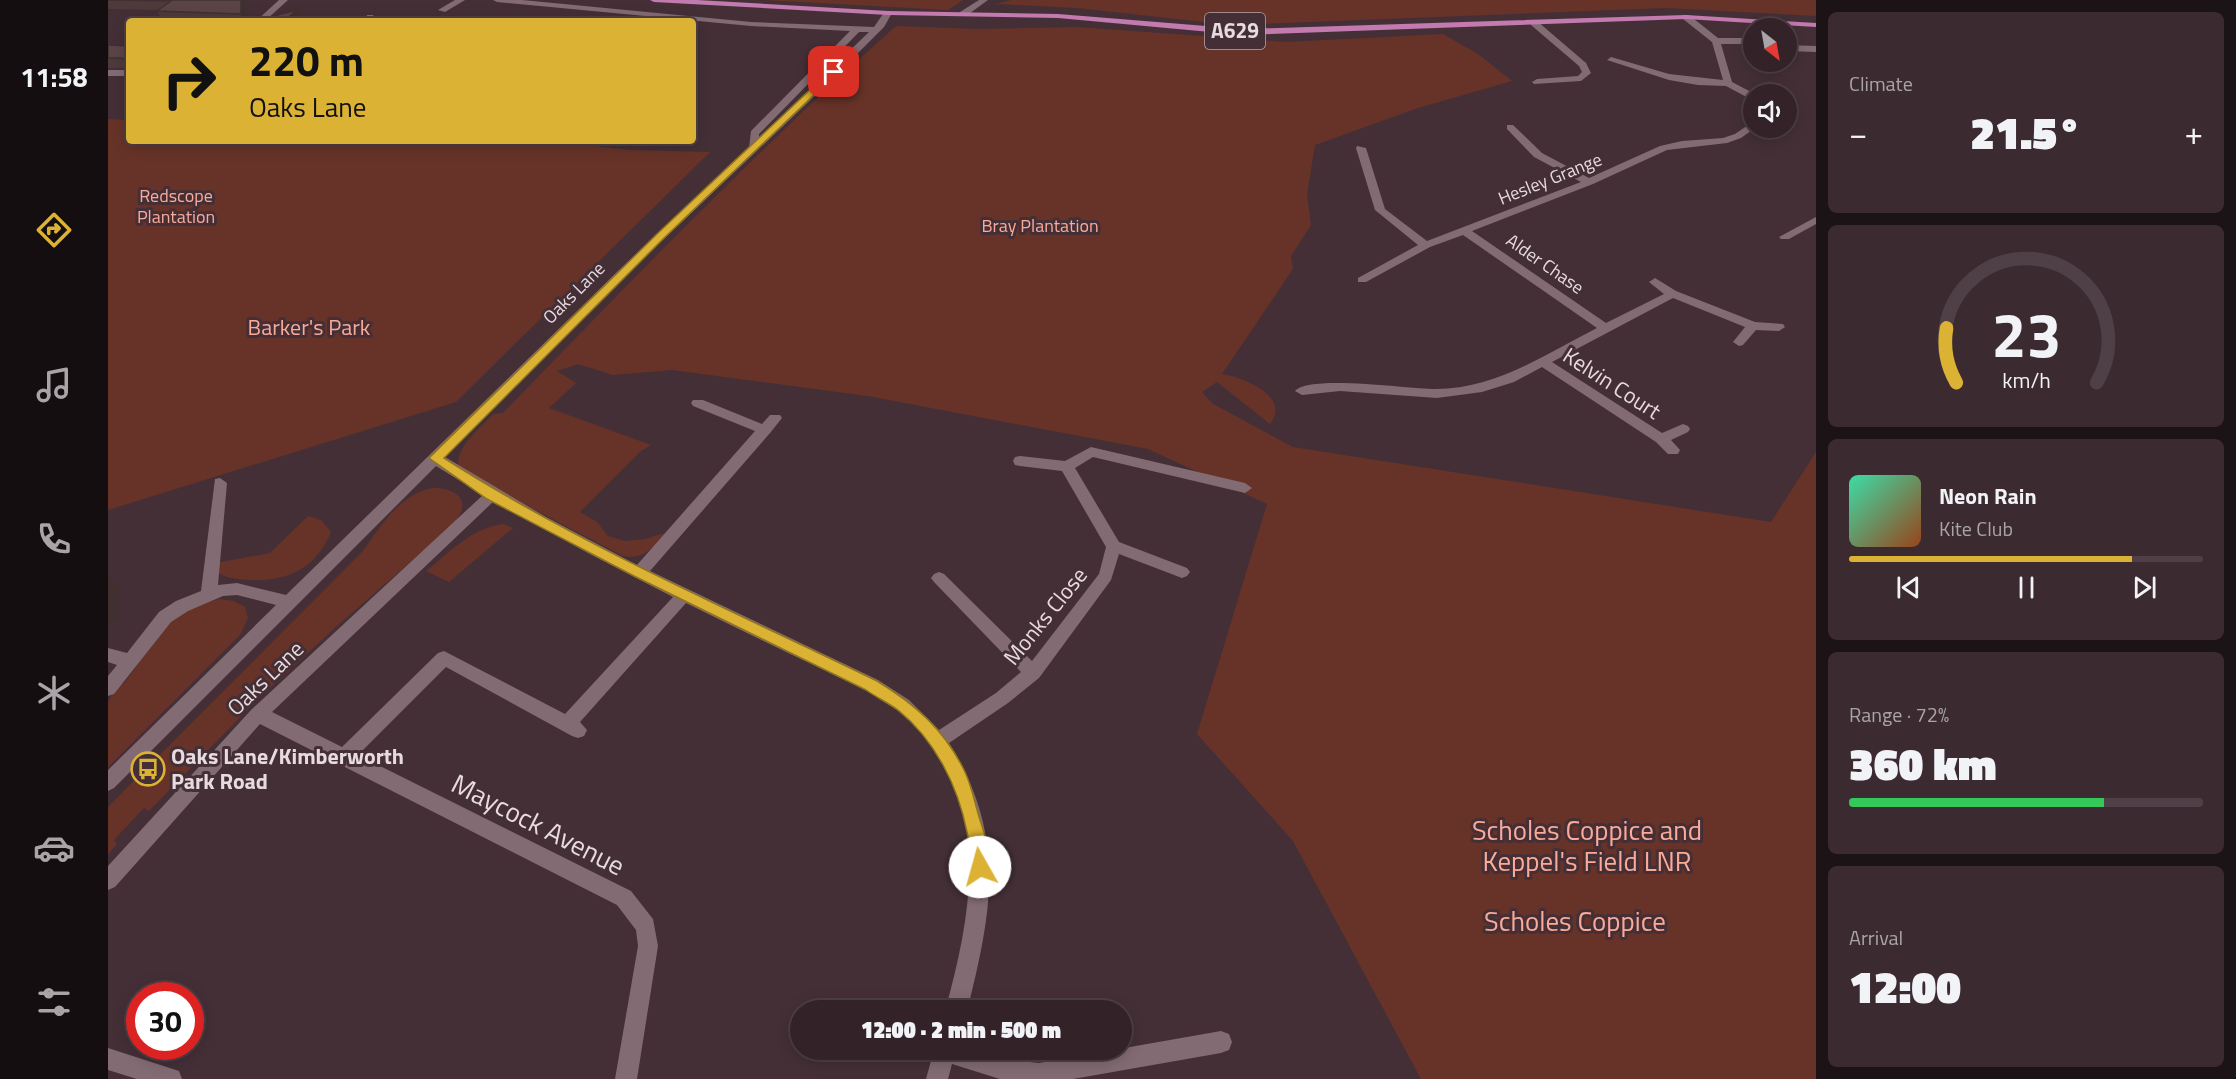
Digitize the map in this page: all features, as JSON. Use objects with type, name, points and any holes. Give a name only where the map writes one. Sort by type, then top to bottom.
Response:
[{"type":"main road","name":"A629","points":[[654,0],[888,13],[1058,15],[1243,32],[1686,17],[1816,25]]},
{"type":"street","points":[[263,18],[284,0]]},
{"type":"street","points":[[442,10],[461,0]]},
{"type":"street","points":[[497,0],[688,18]]},
{"type":"street","points":[[963,14],[984,0]]},
{"type":"street","name":"Oaks Lane","points":[[108,782],[651,246],[876,30],[888,13]]},
{"type":"street","points":[[1686,17],[1716,41],[1728,83]]},
{"type":"street","points":[[696,19],[876,30]]},
{"type":"street","points":[[1534,23],[1583,65],[1587,73],[1581,78],[1537,82]]},
{"type":"street","points":[[754,149],[754,133],[858,28]]},
{"type":"street","points":[[1716,41],[1743,41]]},
{"type":"street","points":[[1797,48],[1816,49]]},
{"type":"street","points":[[1611,60],[1680,81],[1706,84],[1728,83],[1743,92]]},
{"type":"street","points":[[108,73],[126,73]]},
{"type":"street","points":[[1510,127],[1538,155],[1589,182]]},
{"type":"street","name":"Hesley Grange","points":[[1362,280],[1426,245],[1589,182],[1664,148],[1682,144],[1724,141],[1743,132]]},
{"type":"street","points":[[1361,148],[1380,210],[1426,245]]},
{"type":"street","points":[[1785,237],[1816,220]]},
{"type":"street","name":"Alder Chase","points":[[1465,231],[1605,328]]},
{"type":"street","points":[[1655,282],[1672,294],[1752,326],[1779,327]]},
{"type":"street","points":[[1302,391],[1340,387],[1437,394],[1477,389],[1509,379],[1672,294]]},
{"type":"street","points":[[1739,342],[1752,326]]},
{"type":"street","name":"Kelvin Court","points":[[1541,362],[1661,439],[1673,450]]},
{"type":"street","points":[[698,403],[765,430]]},
{"type":"street","points":[[639,572],[775,418]]},
{"type":"street","name":"Kelvin Court","points":[[1661,439],[1683,429]]},
{"type":"street","points":[[1020,461],[1067,466],[1091,452],[1245,488]]},
{"type":"street","points":[[435,458],[492,495],[639,572],[872,686],[904,706],[938,741],[958,775],[969,807],[976,832],[980,867],[980,893],[970,958],[959,1000]]},
{"type":"street","points":[[1067,466],[1096,519],[1114,546],[1182,572]]},
{"type":"street","points":[[209,594],[220,483]]},
{"type":"street","name":"Oaks Lane","points":[[108,880],[258,714],[492,495]]},
{"type":"street","name":"Monks Close","points":[[938,741],[1002,698],[1033,673],[1106,576],[1114,546]]},
{"type":"street","points":[[939,578],[1033,673]]},
{"type":"street","name":"Oaks Lane","points":[[108,689],[165,617],[182,606],[209,594],[237,589],[288,602]]},
{"type":"street","points":[[344,757],[444,658],[572,727],[684,594]]},
{"type":"street","points":[[108,655],[131,661]]},
{"type":"street","name":"Maycock Avenue","points":[[258,714],[624,898],[646,926],[648,946],[626,1079]]},
{"type":"street","points":[[1132,1058],[1221,1042]]},
{"type":"street","points":[[108,1059],[171,1079]]},
{"type":"street","points":[[937,1079],[942,1060]]},
{"type":"street","points":[[976,1060],[1010,1071],[1039,1074],[1119,1060]]},
{"type":"green space","points":[[763,0],[963,0],[948,10]]},
{"type":"green space","points":[[1011,0],[1816,0],[1816,16],[1666,8],[1231,25],[1077,8],[995,4]]},
{"type":"green space","points":[[896,26],[977,29],[1077,27],[1286,42],[1443,34],[1478,54],[1512,81],[1418,108],[1315,145],[1307,194],[1311,225],[1291,256],[1293,269],[1222,374],[1241,379],[1262,390],[1275,405],[1275,414],[1270,424],[1217,382],[1202,392],[1213,404],[1293,447],[1771,522],[1816,452],[1816,1079],[1421,1079],[1293,841],[1197,734],[1267,504],[1148,449],[868,396],[672,370],[613,375],[578,364],[557,371],[576,383],[549,408],[651,445],[641,451],[580,512],[597,522],[608,536],[625,541],[645,539],[665,533],[652,548],[636,556],[623,556],[459,470],[458,462],[464,447],[493,414],[503,413],[745,167]]},
{"type":"green space","name":"Barker's Park","points":[[108,119],[126,120],[126,144],[573,144],[630,150],[710,152],[456,402],[108,510]]},
{"type":"green space","points":[[433,488],[449,491],[460,498],[462,510],[453,525],[338,625],[254,703],[149,811],[144,808],[114,840],[117,844],[108,854],[108,807],[362,552],[401,504],[421,491]]},
{"type":"green space","points":[[308,516],[321,520],[331,532],[317,555],[298,571],[275,579],[262,580],[236,579],[216,572],[216,563],[270,553]]},
{"type":"green space","points":[[503,524],[513,528],[449,582],[426,571],[471,536],[481,530]]},
{"type":"green space","points":[[219,599],[234,601],[245,607],[248,618],[240,635],[108,767],[108,702],[111,696],[128,678],[165,628],[175,619],[201,604]]},
{"type":"building","points":[[108,0],[241,0],[241,14],[157,11],[171,1]]},
{"type":"building","points":[[297,10],[288,18],[265,18]]},
{"type":"building","points":[[108,45],[126,46],[126,60],[108,58]]},
{"type":"place","name":"Oaks Lane/Kimberworth Park Road","points":[[148,769]]},
{"type":"route","points":[[834,72],[661,235],[435,458],[492,495],[639,572],[872,686],[904,706],[938,741],[958,775],[976,832],[980,867]]},
{"type":"park label","name":"Redscope Plantation","points":[[176,206]]},
{"type":"park label","name":"Bray Plantation","points":[[1040,226]]},
{"type":"park label","name":"Scholes Coppice and Keppel's Field LNR","points":[[1587,846]]},
{"type":"park label","name":"Scholes Coppice","points":[[1575,922]]}]
